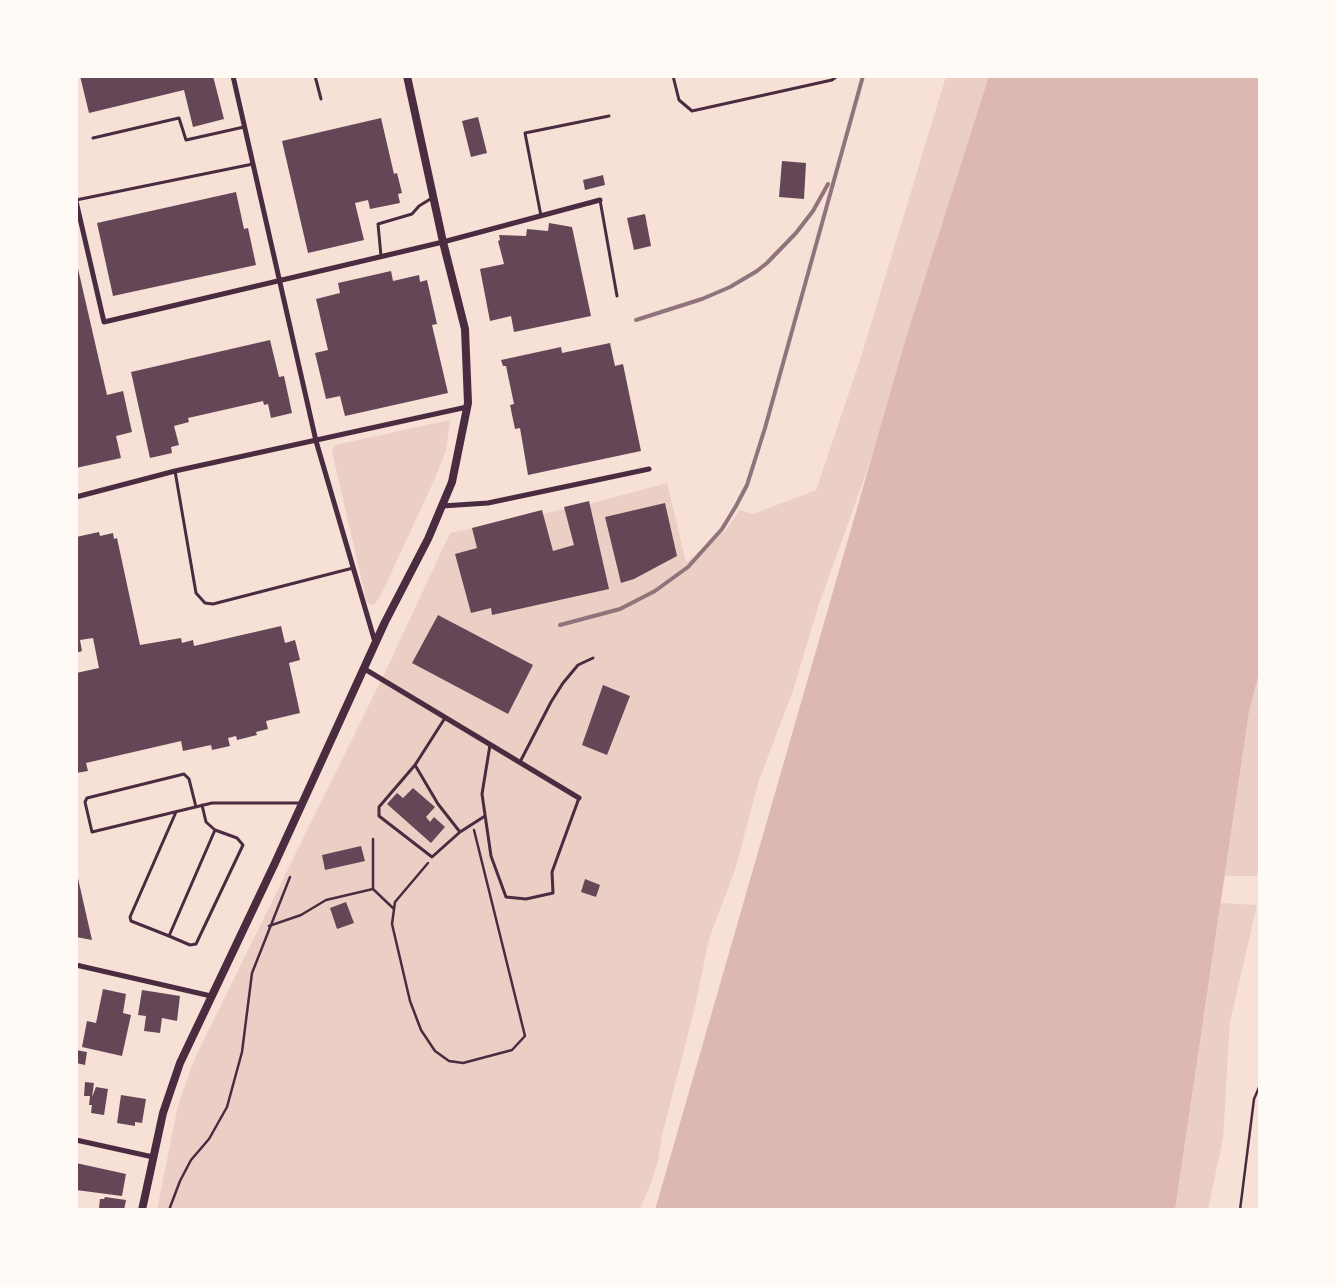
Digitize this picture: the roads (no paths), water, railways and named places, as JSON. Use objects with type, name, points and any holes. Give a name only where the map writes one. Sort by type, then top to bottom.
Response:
[{"type":"main road","points":[[142,1210],[163,1113],[180,1063],[363,668],[452,482],[467,407],[465,329],[443,242],[407,76]]},
{"type":"street","points":[[233,76],[316,441],[375,643]]},
{"type":"street","points":[[76,201],[104,322],[443,242],[600,200]]},
{"type":"street","points":[[76,498],[175,471],[467,407]]},
{"type":"street","points":[[442,506],[488,503],[649,469]]},
{"type":"street","points":[[363,668],[579,798]]},
{"type":"street","points":[[76,965],[211,996]]},
{"type":"street","points":[[76,1140],[153,1157]]},
{"type":"lane","points":[[315,76],[321,99]]},
{"type":"lane","points":[[673,76],[679,100],[692,111],[832,80],[837,76]]},
{"type":"lane","points":[[541,216],[524,134],[609,116]]},
{"type":"lane","points":[[92,138],[179,118],[186,140],[244,127]]},
{"type":"lane","points":[[76,201],[253,164]]},
{"type":"lane","points":[[381,257],[378,224],[412,214],[419,206],[433,197]]},
{"type":"lane","points":[[600,200],[617,296]]},
{"type":"lane","points":[[175,471],[196,593],[205,603],[213,604],[354,568]]},
{"type":"lane","points":[[520,762],[551,702],[563,684],[578,665],[594,658]]},
{"type":"lane","points":[[445,718],[415,764],[379,807],[379,816],[432,858],[460,832],[485,816]]},
{"type":"lane","points":[[490,744],[482,794],[492,856],[506,898],[526,899],[553,893],[552,872],[579,798]]},
{"type":"lane","points":[[415,764],[438,804],[460,832]]},
{"type":"lane","points":[[196,807],[189,779],[184,774],[87,798],[85,802],[92,832],[202,806],[212,803],[302,803]]},
{"type":"lane","points":[[176,812],[130,917],[131,921],[190,945],[196,944],[243,844],[237,838],[215,830],[206,822],[202,806]]},
{"type":"lane","points":[[169,936],[215,830]]},
{"type":"railway","points":[[560,625],[620,609],[655,591],[688,567],[722,529],[736,506],[747,485],[765,428],[863,76]]},
{"type":"railway","points":[[636,320],[702,299],[730,287],[757,271],[796,233],[813,211],[828,184]]}]
